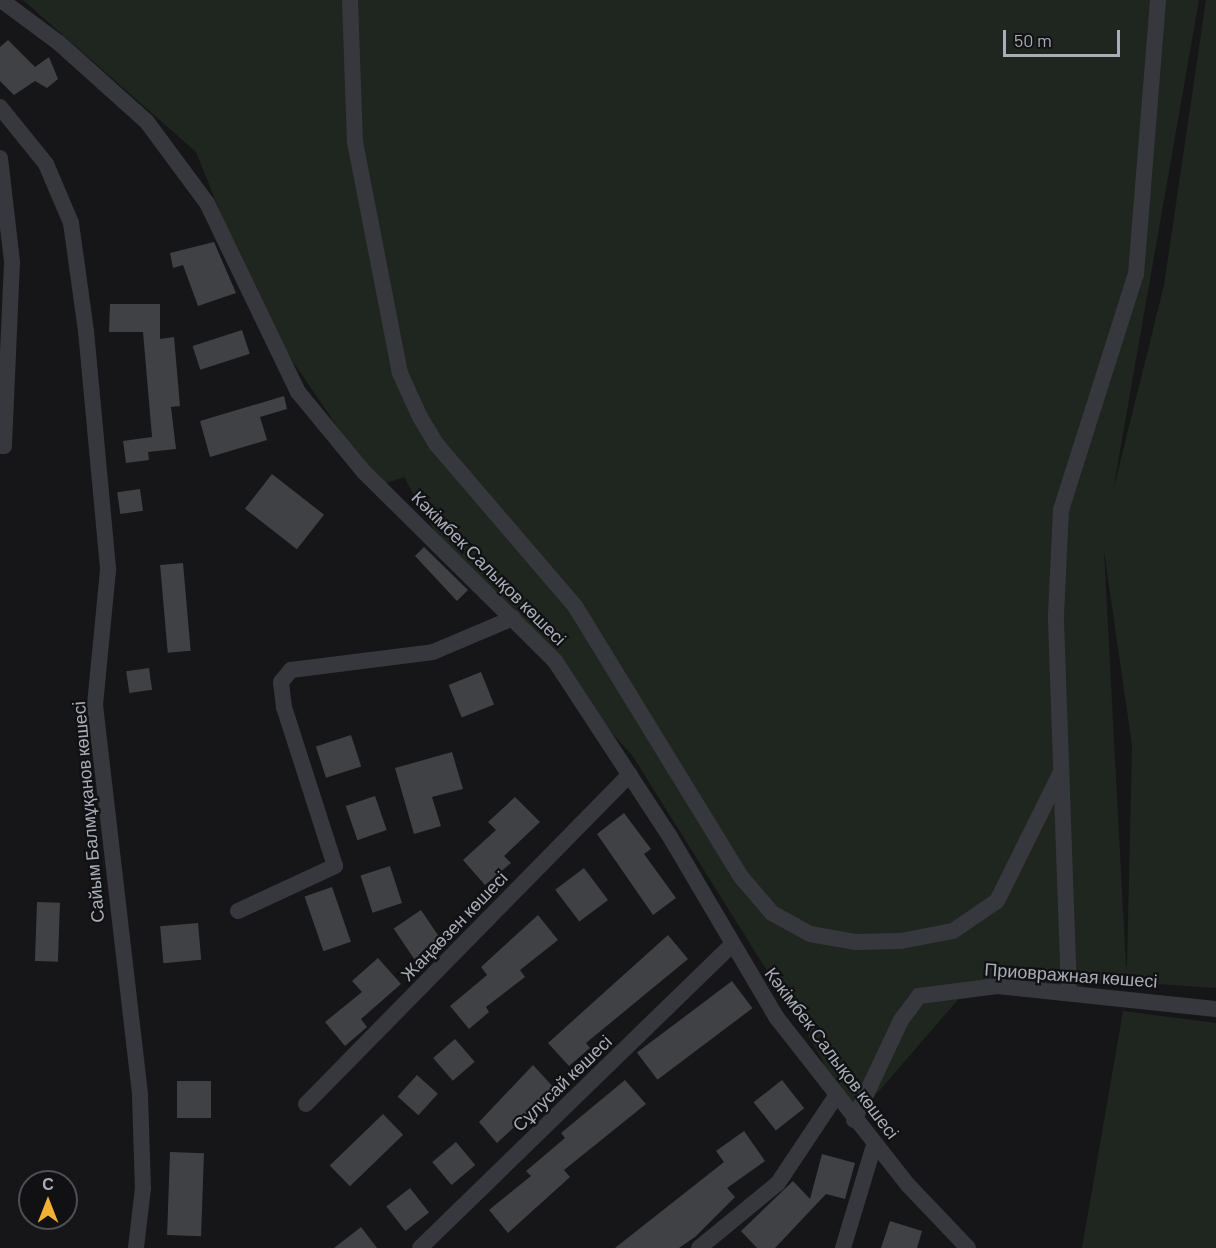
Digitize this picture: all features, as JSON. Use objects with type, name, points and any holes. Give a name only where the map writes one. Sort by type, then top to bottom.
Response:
[{"type":"street","name":"Кәкімбек Салықов көшесі","points":[[2,0],[59,43],[147,122],[207,203],[298,392],[364,472],[555,661],[630,774],[731,946],[836,1096],[874,1144],[968,1248]]},
{"type":"street","points":[[350,0],[355,142],[400,373],[420,417],[437,445],[575,606],[742,878],[772,914],[810,934],[856,942],[901,941],[953,931],[997,901],[1060,774]]},
{"type":"street","points":[[1070,993],[1060,774],[1056,615],[1061,510],[1136,274],[1158,0]]},
{"type":"street","name":"Сайым Балмұқанов көшесі","points":[[0,107],[46,164],[70,223],[86,331],[108,570],[95,705],[140,1095],[143,1188],[136,1248]]},
{"type":"street","points":[[0,158],[12,262],[4,446],[0,446]]},
{"type":"street","points":[[238,911],[335,866],[284,707],[281,682],[291,670],[433,652],[513,618]]},
{"type":"street","name":"Жаңаөзен көшесі","points":[[306,1104],[630,774]]},
{"type":"street","name":"Сұлусай көшесі","points":[[420,1248],[731,946]]},
{"type":"street","name":"Приовражная көшесі","points":[[854,1120],[901,1020],[920,996],[997,986],[1216,1009]]},
{"type":"street","points":[[699,1248],[778,1183],[836,1096]]},
{"type":"street","points":[[843,1248],[874,1144]]},
{"type":"shaded area","points":[[23,0],[1199,0],[1113,491],[1164,285],[1206,0],[1216,0],[1216,988],[1127,982],[962,995],[854,1120],[836,1096],[821,1057],[632,755],[449,557],[404,477],[378,486],[263,318],[196,152]],"holes":[[[1104,551],[1132,745],[1127,966],[1126,966]]]},
{"type":"shaded area","points":[[1123,1011],[1216,1023],[1216,1248],[1082,1248]]},
{"type":"building","points":[[8,40],[35,67],[49,57],[58,79],[47,88],[35,81],[14,95],[0,81],[0,47]]},
{"type":"building","points":[[214,242],[236,293],[198,306],[183,265],[173,268],[170,253]]},
{"type":"building","points":[[110,304],[160,304],[160,339],[174,337],[180,406],[171,407],[176,449],[148,452],[149,460],[126,463],[123,441],[152,437],[143,332],[109,332]]},
{"type":"building","points":[[242,330],[250,354],[200,370],[193,346]]},
{"type":"building","points":[[284,396],[287,409],[260,417],[267,440],[210,457],[200,421]]},
{"type":"building","points":[[272,474],[324,515],[297,549],[245,509]]},
{"type":"building","points":[[140,489],[143,511],[120,514],[117,492]]},
{"type":"building","points":[[424,547],[468,590],[457,601],[415,556]]},
{"type":"building","points":[[183,563],[191,651],[168,653],[160,565]]},
{"type":"building","points":[[149,668],[152,690],[129,693],[126,671]]},
{"type":"building","points":[[481,672],[494,704],[462,718],[449,685]]},
{"type":"building","points":[[351,735],[361,766],[326,778],[316,746]]},
{"type":"building","points":[[452,752],[463,789],[432,797],[441,826],[414,834],[395,768]]},
{"type":"building","points":[[375,796],[387,830],[357,840],[346,806]]},
{"type":"building","points":[[515,797],[540,822],[504,856],[511,863],[485,885],[463,860],[496,830],[488,822]]},
{"type":"building","points":[[624,813],[651,849],[644,854],[676,898],[653,915],[597,834]]},
{"type":"building","points":[[390,866],[402,903],[373,913],[361,876]]},
{"type":"building","points":[[584,868],[608,900],[579,922],[555,890]]},
{"type":"building","points":[[332,887],[351,942],[323,951],[305,896]]},
{"type":"building","points":[[37,902],[60,903],[58,962],[35,961]]},
{"type":"building","points":[[421,910],[442,941],[414,959],[394,928]]},
{"type":"building","points":[[538,915],[558,940],[520,970],[525,977],[486,1007],[489,1012],[469,1029],[450,1006],[487,975],[481,967]]},
{"type":"building","points":[[198,923],[201,960],[163,963],[160,926]]},
{"type":"building","points":[[668,935],[688,959],[586,1043],[590,1048],[569,1066],[548,1043]]},
{"type":"building","points":[[378,958],[401,984],[361,1019],[367,1027],[345,1046],[325,1022],[362,992],[352,981]]},
{"type":"building","points":[[732,981],[752,1008],[657,1080],[637,1053]]},
{"type":"building","points":[[455,1039],[475,1062],[453,1081],[433,1058]]},
{"type":"building","points":[[533,1065],[555,1089],[497,1143],[479,1122]]},
{"type":"building","points":[[417,1075],[438,1094],[418,1115],[398,1097]]},
{"type":"building","points":[[625,1080],[646,1104],[564,1170],[570,1177],[508,1233],[489,1210],[531,1176],[526,1171],[565,1138],[561,1133]]},
{"type":"building","points":[[782,1080],[804,1108],[776,1131],[754,1102]]},
{"type":"building","points":[[177,1081],[211,1081],[211,1118],[177,1118]]},
{"type":"building","points":[[383,1114],[403,1135],[350,1186],[330,1165]]},
{"type":"building","points":[[744,1131],[765,1161],[727,1188],[735,1197],[695,1237],[679,1248],[615,1248],[724,1162],[716,1151]]},
{"type":"building","points":[[456,1142],[475,1165],[452,1185],[432,1162]]},
{"type":"building","points":[[170,1152],[204,1153],[201,1236],[167,1235]]},
{"type":"building","points":[[822,1154],[855,1163],[845,1199],[826,1194],[775,1248],[757,1248],[741,1231],[793,1181],[810,1199]]},
{"type":"building","points":[[410,1188],[429,1212],[405,1231],[386,1206]]},
{"type":"building","points":[[890,1221],[922,1231],[917,1248],[881,1248]]},
{"type":"building","points":[[361,1227],[377,1248],[334,1248]]}]
